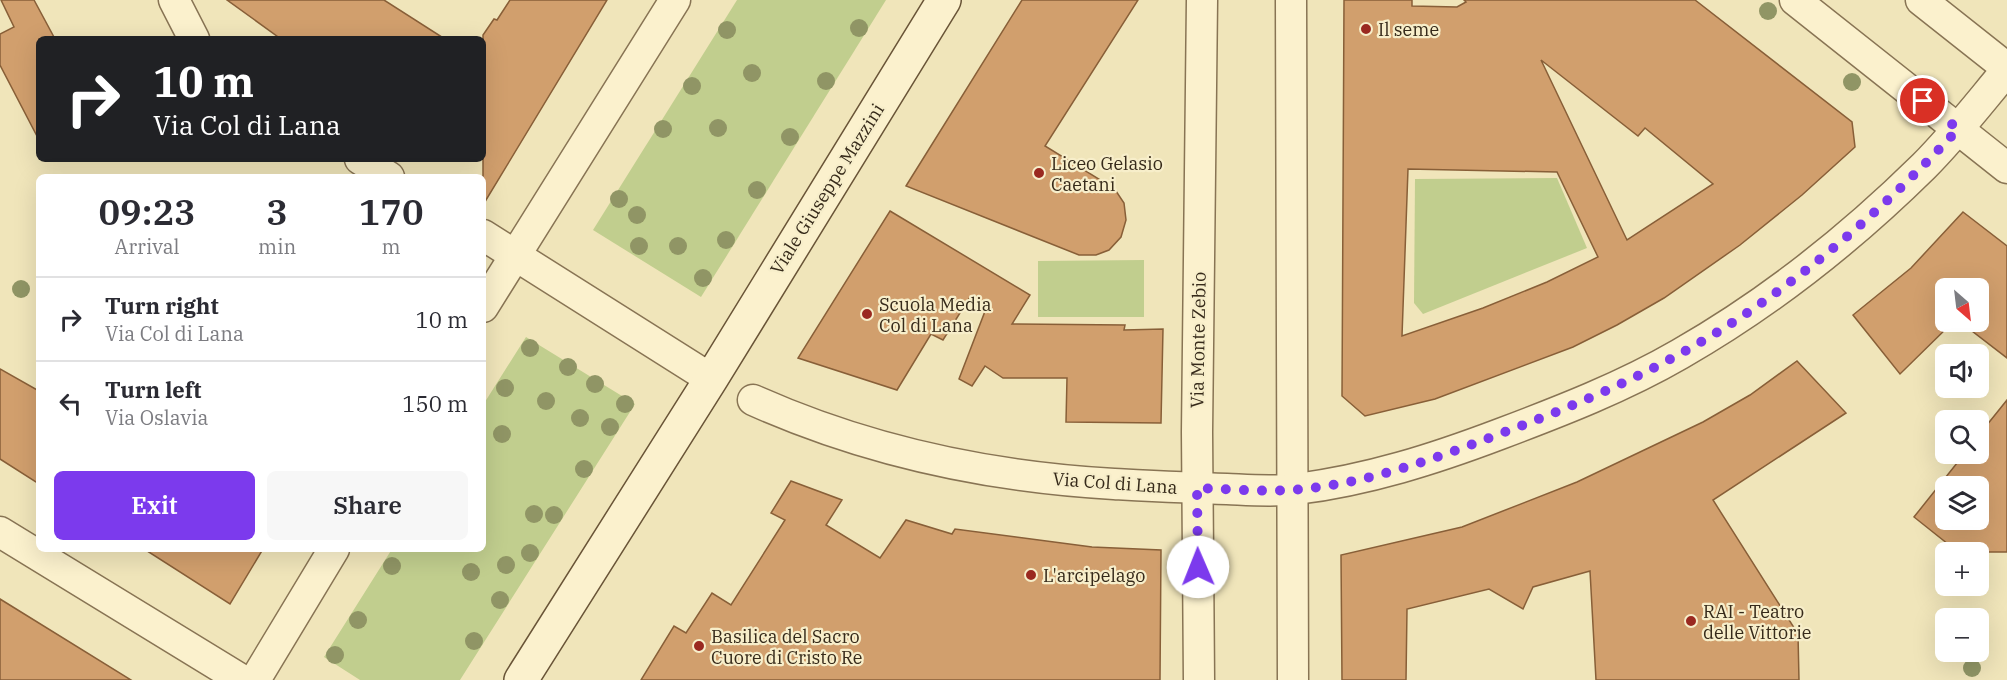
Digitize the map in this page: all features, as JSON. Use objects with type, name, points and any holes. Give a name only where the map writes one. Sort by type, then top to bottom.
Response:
[{"type":"main road","name":"Viale Giuseppe Mazzini","points":[[521,680],[711,379],[944,0]]},
{"type":"street","points":[[174,0],[192,36]]},
{"type":"street","points":[[486,302],[675,0]]},
{"type":"street","name":"Via Monte Zebio","points":[[1199,680],[1197,488],[1202,0]]},
{"type":"street","points":[[1291,0],[1293,680]]},
{"type":"street","points":[[1795,0],[2007,168]]},
{"type":"street","points":[[1921,0],[2007,69]]},
{"type":"street","name":"Via Col di Lana","points":[[753,400],[821,428],[873,444],[981,468],[1071,481],[1197,488],[1293,490],[1383,473],[1450,453],[1557,413],[1625,383],[1678,355],[1737,319],[1811,265],[1863,222],[1916,173],[1958,129],[2007,69]]},
{"type":"street","points":[[365,162],[384,174]]},
{"type":"street","points":[[486,237],[711,379]]},
{"type":"street","points":[[0,532],[242,680]]},
{"type":"street","points":[[255,680],[332,552]]},
{"type":"green space","points":[[737,0],[886,0],[701,297],[593,230]]},
{"type":"green space","points":[[1557,178],[1587,248],[1423,314],[1414,303],[1415,179]]},
{"type":"green space","points":[[1144,260],[1144,317],[1038,317],[1038,261]]},
{"type":"green space","points":[[526,337],[635,404],[460,680],[360,680],[324,657],[390,552],[486,552],[486,400]]},
{"type":"building","points":[[1,0],[34,0],[53,36],[36,36],[36,134],[0,65],[0,34],[14,27]]},
{"type":"building","points":[[227,0],[384,0],[440,36],[277,36]]},
{"type":"building","points":[[510,0],[607,0],[486,200],[486,174],[483,174],[483,162],[486,162],[486,36],[483,35],[494,19],[497,20]]},
{"type":"building","points":[[1022,0],[1138,0],[1045,146],[1107,184],[1116,191],[1124,203],[1126,220],[1121,237],[1109,250],[1096,255],[1079,255],[906,186]]},
{"type":"building","points":[[1344,0],[1412,0],[1412,6],[1457,7],[1466,2],[1464,0],[1695,0],[1852,122],[1855,147],[1802,195],[1740,245],[1664,298],[1617,325],[1573,347],[1435,399],[1365,416],[1342,396]],"holes":[[[1541,60],[1638,136],[1645,128],[1713,184],[1627,240]],[[1408,169],[1557,172],[1598,257],[1547,282],[1483,308],[1402,336]]]},
{"type":"building","points":[[890,211],[1030,295],[1012,324],[1125,325],[1124,330],[1163,329],[1161,423],[1066,422],[1067,378],[1003,378],[985,366],[972,386],[959,379],[987,306],[970,297],[943,340],[931,334],[897,390],[798,358]]},
{"type":"building","points":[[1963,212],[2007,246],[2007,358],[1973,332],[1989,332],[1989,278],[1935,278],[1935,332],[1943,332],[1900,374],[1853,315],[1911,268]]},
{"type":"building","points":[[1797,361],[1846,413],[1713,500],[1798,634],[1799,680],[1596,680],[1590,571],[1533,587],[1523,609],[1489,589],[1407,609],[1406,680],[1342,680],[1341,555],[1462,527],[1577,482],[1703,422],[1750,395]]},
{"type":"building","points":[[0,369],[36,389],[36,482],[0,459]]},
{"type":"building","points":[[2007,400],[2007,552],[1989,552],[1989,542],[1945,542],[1914,517],[1935,491],[1935,530],[1989,530],[1989,476],[1947,476],[1956,464],[1989,464],[1989,422]]},
{"type":"building","points":[[791,481],[842,500],[826,525],[880,558],[906,520],[952,534],[955,529],[1092,547],[1161,550],[1160,680],[641,680],[674,626],[686,633],[712,593],[731,605],[785,520],[771,513]]},
{"type":"building","points":[[149,552],[261,552],[230,604]]},
{"type":"building","points":[[0,599],[131,680],[0,680]]},
{"type":"place","name":"Il seme","points":[[1366,29]]},
{"type":"place","name":"Liceo Gelasio Caetani","points":[[1039,173]]},
{"type":"place","name":"Scuola Media Col di Lana","points":[[867,314]]},
{"type":"place","name":"L'arcipelago","points":[[1031,575]]},
{"type":"place","name":"RAI - Teatro delle Vittorie","points":[[1691,621]]},
{"type":"place","name":"Basilica del Sacro Cuore di Cristo Re","points":[[699,646]]},
{"type":"route","points":[[1198,567],[1197,488],[1293,490],[1369,476],[1412,465],[1557,413],[1625,383],[1678,355],[1737,319],[1803,272],[1863,222],[1925,165],[1958,129],[1923,101]]}]
